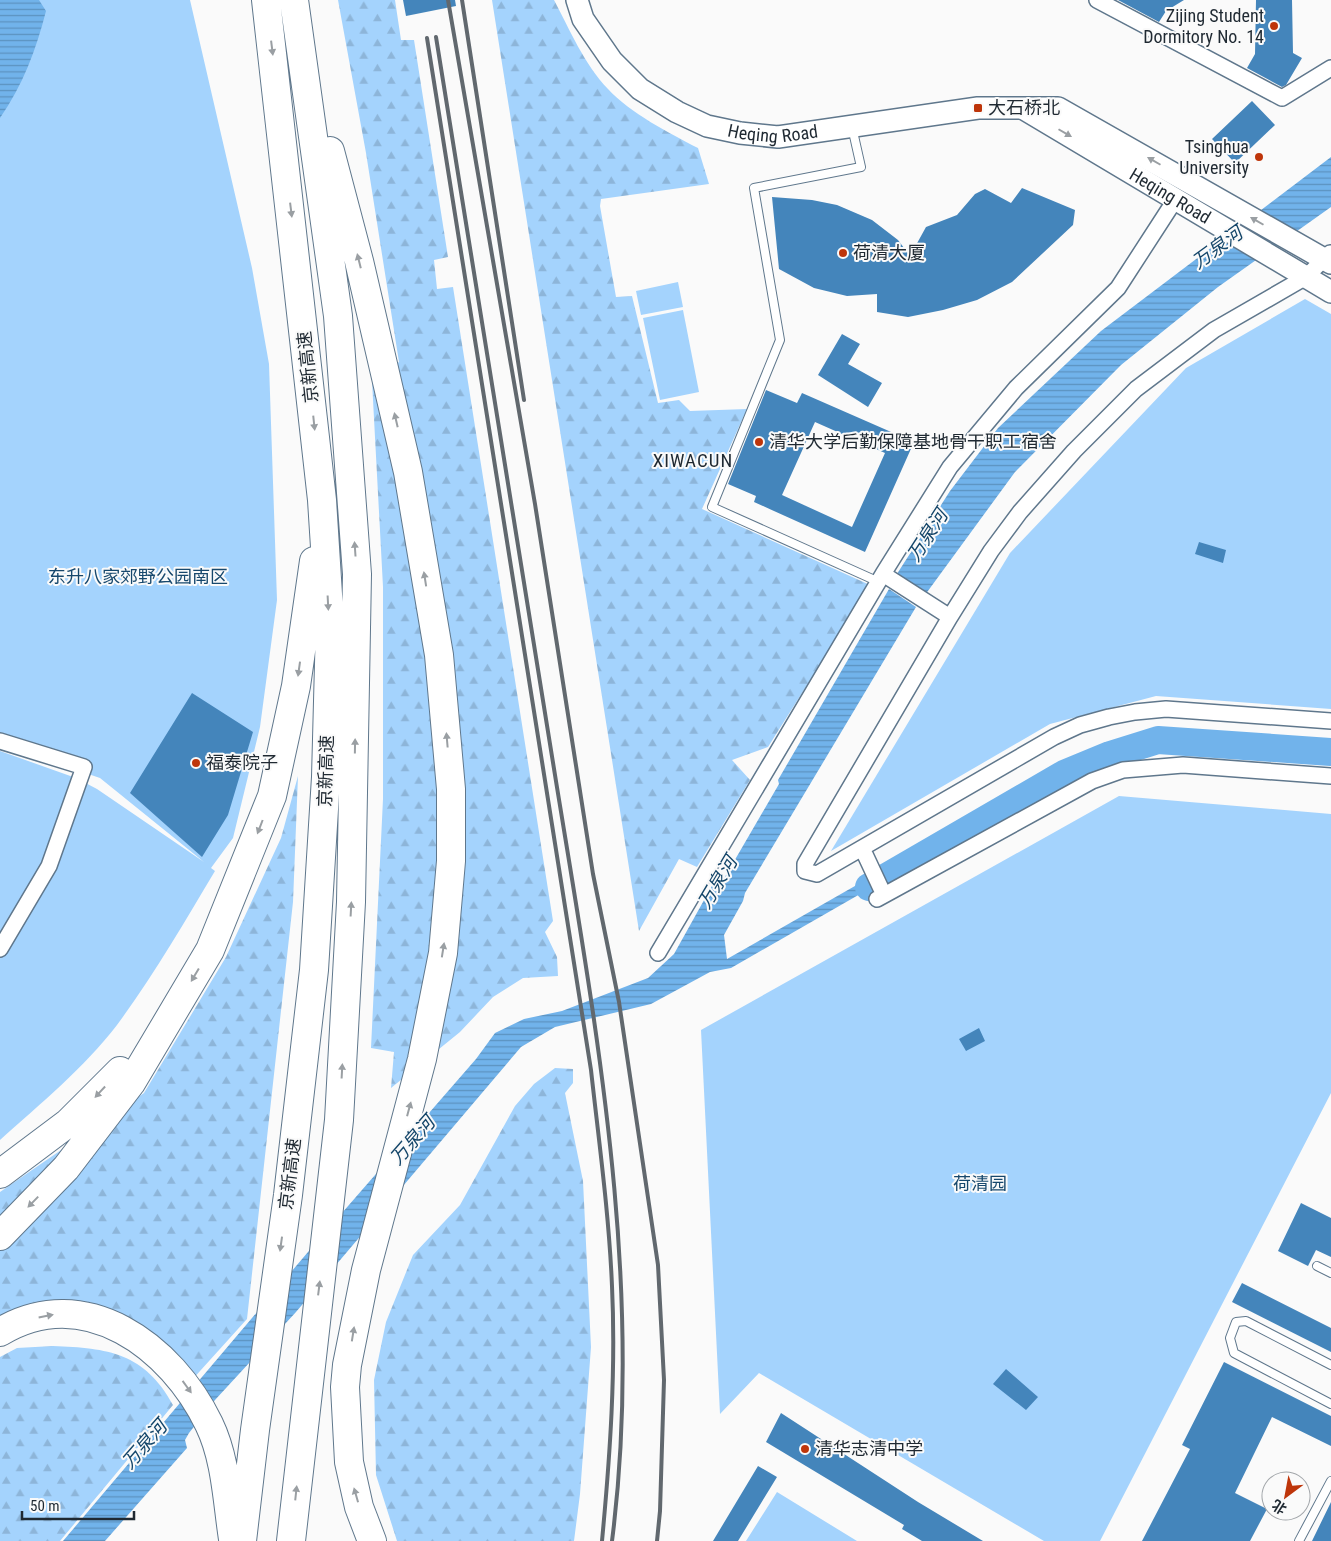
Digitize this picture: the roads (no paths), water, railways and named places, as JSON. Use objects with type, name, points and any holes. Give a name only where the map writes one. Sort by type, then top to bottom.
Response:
[{"type":"highway","name":"京新高速","points":[[242,1541],[255,1430],[288,1196],[314,970],[326,777],[330,626],[322,500],[266,0]]},
{"type":"highway","name":"京新高速","points":[[291,1541],[339,1120],[352,902],[357,574],[338,316],[294,0]]},
{"type":"highway","points":[[298,28],[359,261],[408,472],[439,655],[451,789],[451,862],[446,934],[440,968],[422,1059],[366,1270],[347,1365],[345,1387],[349,1462],[360,1508],[372,1541]]},
{"type":"highway","points":[[0,1236],[66,1168],[131,1083],[210,950],[272,796],[296,686],[322,500]]},
{"type":"highway","points":[[10,1166],[68,1123],[169,1018]]},
{"type":"highway","points":[[0,1332],[28,1320],[55,1314],[80,1316],[116,1326],[155,1350],[191,1392],[209,1424],[222,1461],[233,1541]]},
{"type":"main road","name":"Heqing Road","points":[[576,0],[583,19],[612,61],[640,89],[677,112],[707,126],[740,133],[778,136],[978,108],[1058,108],[1300,245],[1328,258]]},
{"type":"main road","name":"Heqing Road","points":[[1023,109],[1331,292]]},
{"type":"street","points":[[1096,0],[1282,98],[1331,68]]},
{"type":"street","points":[[658,953],[881,578],[950,467],[1016,388],[1118,288],[1175,200]]},
{"type":"street","points":[[1328,258],[1298,274],[1214,330],[1136,389],[1074,451],[1020,512],[991,551],[950,617],[805,864],[805,871],[817,874],[1054,737],[1080,725],[1136,712],[1166,709],[1331,721]]},
{"type":"street","points":[[881,578],[950,617]]},
{"type":"street","points":[[0,741],[84,767],[49,866],[0,949]]},
{"type":"street","points":[[862,848],[881,894],[1092,781],[1123,770],[1183,765],[1331,776]]},
{"type":"lane","points":[[852,126],[861,168],[754,188],[780,340],[712,507],[881,578]]},
{"type":"lane","points":[[1317,1266],[1331,1273]]},
{"type":"lane","points":[[1331,1365],[1246,1321],[1236,1322],[1230,1338],[1234,1353],[1331,1404]]},
{"type":"lane","points":[[1303,1540],[1331,1481]]},
{"type":"water","points":[[0,0],[39,0],[46,11],[28,67],[0,118]]},
{"type":"water","name":"万泉河","points":[[1331,157],[1331,207],[1218,287],[1121,365],[1015,472],[925,595],[895,577],[950,491],[998,428],[1101,331]]},
{"type":"water","name":"万泉河","points":[[889,589],[916,607],[745,893],[743,901],[724,935],[727,959],[897,862],[902,870],[731,968],[710,972],[651,1004],[555,1027],[521,1047],[296,1312],[215,1400],[189,1433],[185,1440],[187,1448],[105,1541],[63,1541],[308,1252],[476,1059],[495,1033],[524,1019],[562,1011],[648,978],[674,954],[713,884],[722,882],[779,784],[778,780]]},
{"type":"waterway","points":[[869,887],[1064,774],[1110,755],[1158,740],[1331,752]]},
{"type":"railway","points":[[448,0],[535,504],[593,874],[619,1002],[658,1265],[664,1380],[660,1511],[657,1541]]},
{"type":"railway","points":[[462,0],[524,400]]},
{"type":"railway","points":[[436,37],[600,1061],[619,1253],[623,1349],[621,1445],[612,1541]]},
{"type":"railway","points":[[427,38],[591,1070],[609,1232],[613,1318],[612,1414],[602,1541]]},
{"type":"place","name":"Zijing Student Dormitory No. 14","points":[[1274,26]]},
{"type":"place","name":"大石桥北","points":[[978,108]]},
{"type":"place","name":"Tsinghua University","points":[[1259,157]]},
{"type":"place","name":"荷清大厦","points":[[843,253]]},
{"type":"place","name":"清华大学后勤保障基地骨干职工宿舍","points":[[759,442]]},
{"type":"place","name":"福泰院子","points":[[196,763]]},
{"type":"place","name":"清华志清中学","points":[[805,1449]]},
{"type":"district","name":"XIWACUN","points":[[693,460]]},
{"type":"park label","name":"东升八家郊野公园南区","points":[[138,577]]},
{"type":"park label","name":"荷清园","points":[[980,1184]]}]
